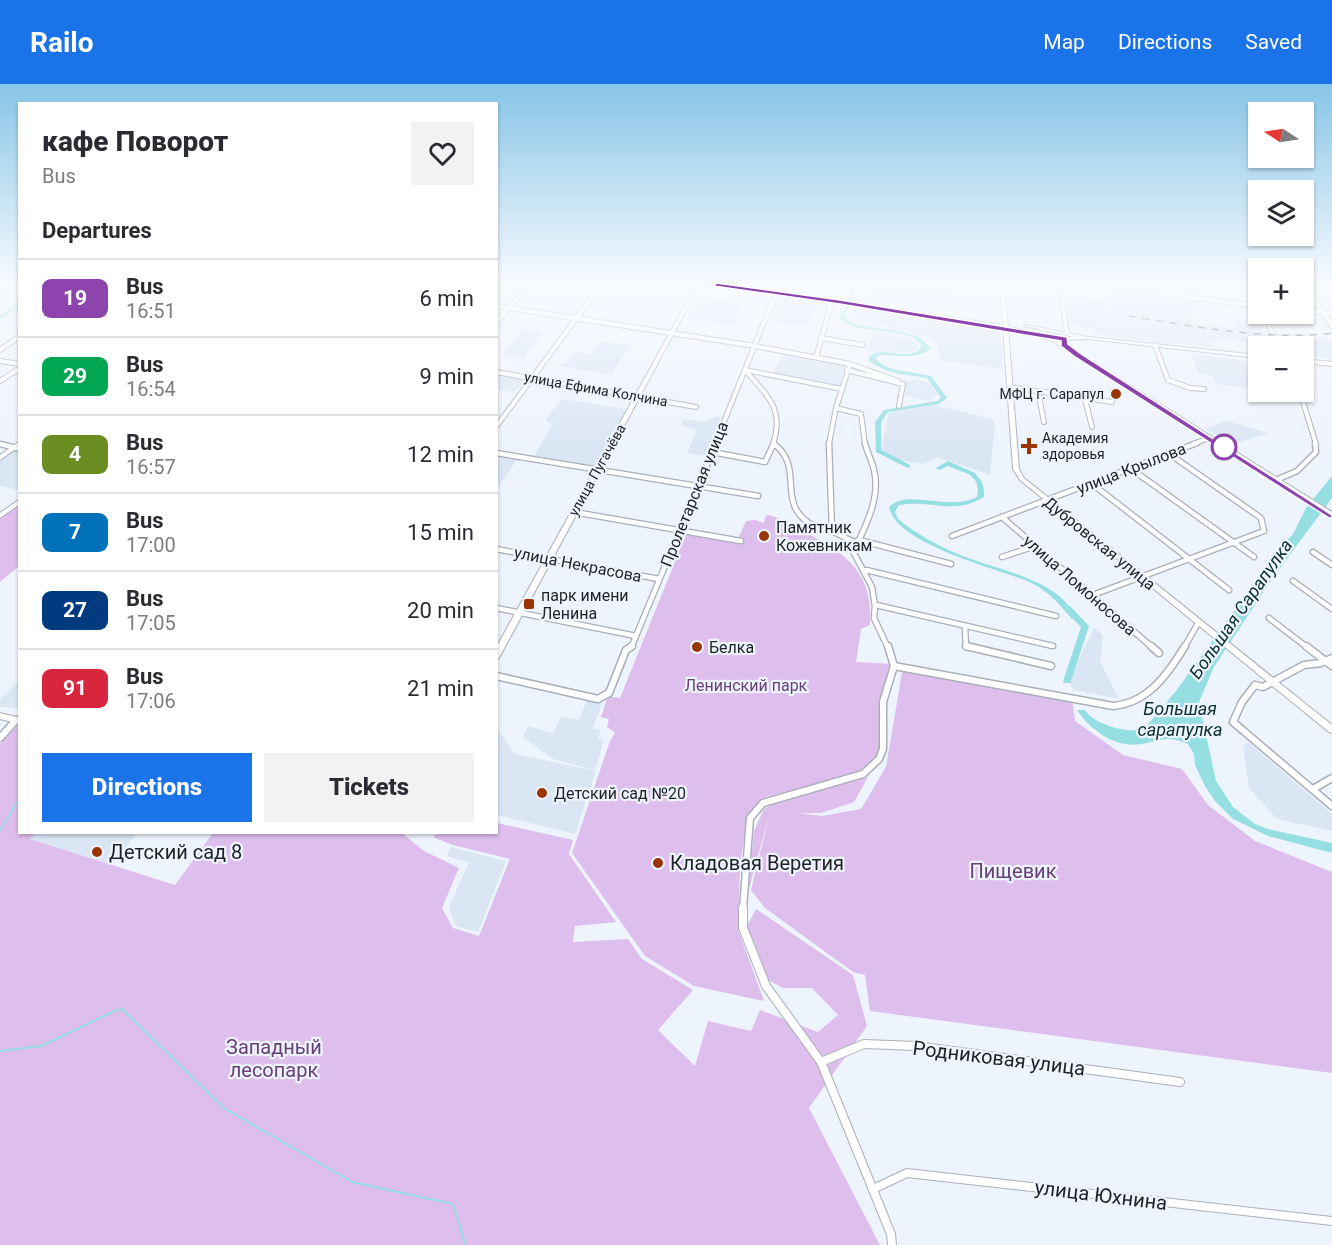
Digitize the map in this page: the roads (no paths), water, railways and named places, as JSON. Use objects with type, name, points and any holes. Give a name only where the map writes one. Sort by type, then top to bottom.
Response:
[{"type":"main road","name":"улица Пугачёва","points":[[498,652],[668,339]]},
{"type":"main road","name":"Дубровская улица","points":[[1005,339],[1016,469],[1023,479],[1332,730]]},
{"type":"main road","points":[[1051,339],[1332,515]]},
{"type":"main road","points":[[1063,339],[1064,345],[1078,355]]},
{"type":"main road","points":[[1099,339],[1248,356]]},
{"type":"main road","points":[[1314,362],[1332,364]]},
{"type":"main road","points":[[0,458],[18,446]]},
{"type":"main road","points":[[0,516],[18,502]]},
{"type":"main road","points":[[0,716],[18,719]]},
{"type":"street","points":[[0,350],[15,339]]},
{"type":"street","points":[[498,424],[561,339]]},
{"type":"street","points":[[715,339],[850,364],[898,381],[903,384],[899,406]]},
{"type":"street","name":"Пролетарская улица","points":[[498,676],[590,697],[603,698],[609,693],[626,650],[632,647],[758,339]]},
{"type":"street","points":[[816,357],[821,339]]},
{"type":"street","points":[[828,339],[863,345]]},
{"type":"street","points":[[1155,345],[1168,380],[1190,388],[1204,389]]},
{"type":"street","points":[[0,361],[18,366]]},
{"type":"street","points":[[832,531],[828,484],[829,427],[850,364]]},
{"type":"street","points":[[0,381],[18,368]]},
{"type":"street","points":[[745,370],[842,389]]},
{"type":"street","points":[[712,452],[765,462],[774,444],[781,420],[776,408],[745,370]]},
{"type":"street","points":[[847,370],[898,381]]},
{"type":"street","name":"улица Ефима Колчина","points":[[498,372],[696,407]]},
{"type":"street","points":[[1009,387],[1112,402]]},
{"type":"street","points":[[1038,392],[1044,422]]},
{"type":"street","points":[[1085,399],[1092,428]]},
{"type":"street","points":[[1276,480],[1297,471],[1316,452],[1303,402]]},
{"type":"street","points":[[836,408],[861,414],[866,446],[875,472],[873,504],[869,520],[859,540]]},
{"type":"street","name":"улица Крылова","points":[[952,536],[1209,438]]},
{"type":"street","points":[[0,444],[18,446]]},
{"type":"street","points":[[774,444],[784,449],[790,459],[790,494],[796,512],[806,523],[832,531],[852,541],[859,540],[951,564]]},
{"type":"street","points":[[498,453],[758,496]]},
{"type":"street","points":[[1090,596],[1186,558],[1234,544],[1264,531],[1262,518],[1168,453]]},
{"type":"street","points":[[1130,468],[1254,557]]},
{"type":"street","points":[[1091,483],[1229,590]]},
{"type":"street","points":[[574,512],[741,541]]},
{"type":"street","name":"улица Ломоносова","points":[[1002,517],[1090,596],[1159,653]]},
{"type":"street","points":[[852,541],[849,544],[854,557],[866,570],[876,605],[874,618],[885,637],[894,666],[883,702],[883,749],[873,766],[863,774],[763,803],[750,818],[746,849],[743,928],[766,986],[821,1062],[891,1234],[892,1245]]},
{"type":"street","points":[[1002,557],[1035,546]]},
{"type":"street","name":"улица Некрасова","points":[[498,549],[659,579]]},
{"type":"street","points":[[1313,552],[1332,565]]},
{"type":"street","points":[[866,570],[1056,616]]},
{"type":"street","points":[[1293,581],[1332,609]]},
{"type":"street","points":[[876,605],[1053,646]]},
{"type":"street","points":[[498,608],[636,636]]},
{"type":"street","points":[[1269,618],[1329,660],[1332,666]]},
{"type":"street","points":[[894,666],[1113,706],[1126,706],[1138,701],[1154,687],[1201,625]]},
{"type":"street","points":[[965,627],[966,647],[1051,666]]},
{"type":"street","points":[[1329,660],[1304,665],[1263,687],[1255,685],[1242,702],[1233,722],[1332,806]]},
{"type":"street","points":[[0,738],[18,719]]},
{"type":"street","points":[[1313,789],[1332,778]]},
{"type":"street","name":"Родниковая улица","points":[[821,1062],[864,1044],[916,1046],[1180,1082]]},
{"type":"street","name":"улица Юхнина","points":[[873,1189],[907,1173],[1332,1221]]},
{"type":"water","points":[[916,340],[923,340],[930,349],[918,355],[879,355],[876,359],[890,368],[918,374],[906,375],[893,372],[869,361],[869,356],[875,353],[904,354],[917,351],[922,346]]},
{"type":"water","points":[[963,468],[980,478],[984,497],[973,503],[952,506],[899,505],[895,512],[898,519],[950,551],[1039,583],[1066,602],[1074,615],[1072,619],[1052,597],[1034,584],[971,562],[927,543],[909,532],[896,520],[889,507],[897,502],[918,499],[953,502],[977,497],[977,484]]},
{"type":"water","name":"Большая сарапулка","points":[[1332,476],[1332,498],[1272,579],[1214,667],[1199,702],[1216,781],[1233,807],[1255,824],[1268,829],[1332,843],[1332,853],[1268,836],[1233,819],[1206,788],[1188,744],[1169,739],[1132,745],[1113,741],[1096,731],[1077,710],[1085,710],[1095,720],[1112,727],[1129,730],[1144,729],[1176,691],[1274,555],[1293,534],[1306,508]]},
{"type":"waterway","name":"Большая Сарапулка","points":[[904,373],[929,377],[944,398],[939,402],[886,411],[878,422],[878,451],[908,466]]},
{"type":"waterway","name":"Большая Сарапулка","points":[[939,468],[948,463],[973,474]]},
{"type":"waterway","name":"Большая Сарапулка","points":[[1067,608],[1085,626],[1067,681]]},
{"type":"waterway","points":[[0,830],[18,800]]},
{"type":"waterway","points":[[0,1051],[41,1046],[121,1008],[224,1108],[352,1182],[453,1204],[465,1245]]},
{"type":"place","name":"МФЦ г. Сарапул","points":[[1116,394]]},
{"type":"place","name":"Академия здоровья","points":[[1029,446]]},
{"type":"place","name":"Памятник Кожевникам","points":[[764,536]]},
{"type":"place","name":"парк имени Ленина","points":[[529,604]]},
{"type":"place","name":"Белка","points":[[697,647]]},
{"type":"place","name":"Детский сад №20","points":[[542,793]]},
{"type":"place","name":"Детский сад 8","points":[[97,852]]},
{"type":"place","name":"Кладовая Веретия","points":[[658,863]]},
{"type":"park label","name":"Ленинский парк","points":[[746,685]]},
{"type":"park label","name":"Пищевик","points":[[1013,871]]},
{"type":"park label","name":"Западный лесопарк","points":[[274,1058]]}]
